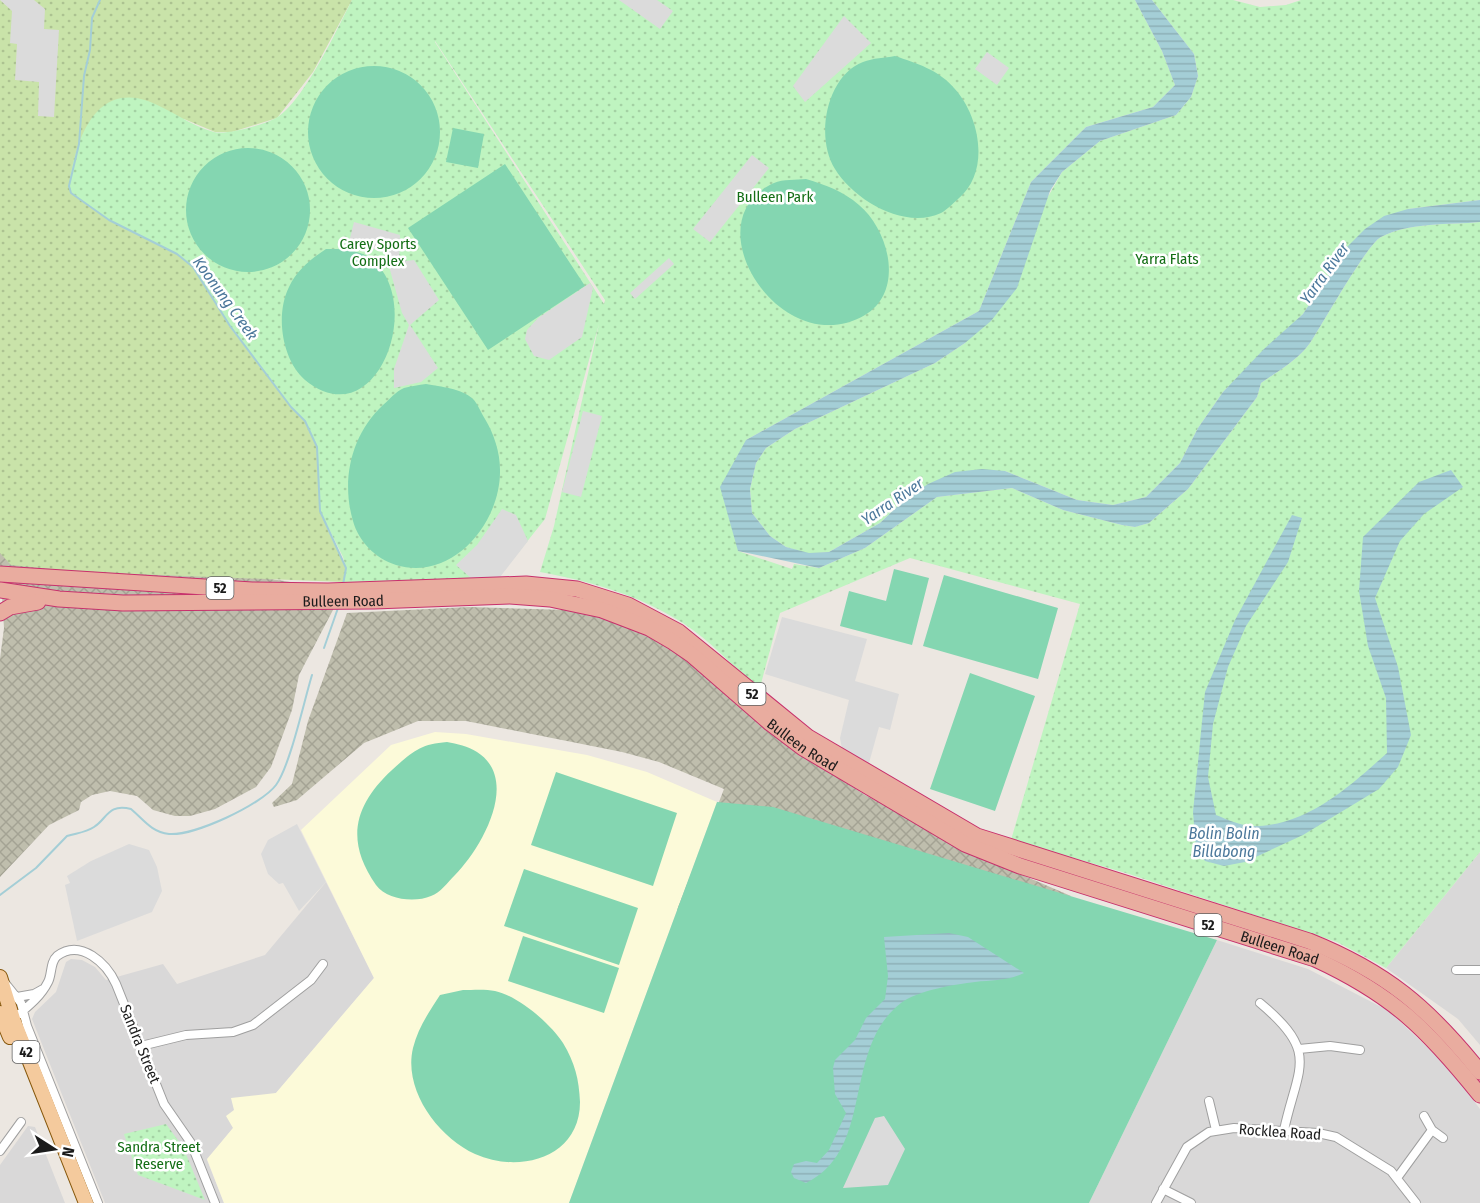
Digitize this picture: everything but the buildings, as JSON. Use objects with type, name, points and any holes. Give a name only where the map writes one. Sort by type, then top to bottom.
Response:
[{"type":"highway","name":"Bulleen Road","points":[[0,574],[252,590],[374,595]]},
{"type":"highway","name":"Bulleen Road","points":[[0,590],[89,601],[374,595],[526,596],[602,610],[649,628],[692,655],[770,723],[803,748],[965,843],[1020,867],[1315,959],[1363,984],[1413,1019],[1464,1063],[1480,1072]]},
{"type":"highway","points":[[0,613],[19,604],[59,599]]},
{"type":"highway","name":"Bulleen Road","points":[[1464,1063],[1480,1095]]},
{"type":"main road","name":"42","points":[[0,978],[76,1203]]},
{"type":"main road","name":"42","points":[[12,1014],[86,1203]]},
{"type":"street","name":"Sandra Street","points":[[12,1014],[44,989],[50,978],[53,962],[58,956],[74,951],[94,957],[106,965],[164,1104],[190,1143],[214,1203]]},
{"type":"street","points":[[141,1046],[186,1035],[233,1032],[253,1025],[311,980],[324,964]]},
{"type":"street","points":[[1456,970],[1480,970]]},
{"type":"street","points":[[0,978],[17,997]]},
{"type":"street","points":[[17,997],[34,994],[44,989]]},
{"type":"street","points":[[17,997],[12,1014],[98,1203]]},
{"type":"street","points":[[1260,1003],[1288,1028],[1299,1049],[1299,1077],[1284,1131]]},
{"type":"street","points":[[1299,1049],[1330,1046],[1360,1050]]},
{"type":"street","points":[[1156,1203],[1187,1147],[1201,1136],[1216,1130],[1209,1101]]},
{"type":"street","points":[[1424,1116],[1432,1130],[1443,1138]]},
{"type":"street","points":[[0,1151],[21,1122]]},
{"type":"street","name":"Rocklea Road","points":[[1216,1130],[1284,1131],[1336,1137],[1374,1160],[1397,1178],[1416,1203]]},
{"type":"street","points":[[1397,1178],[1432,1130]]},
{"type":"street","points":[[1163,1189],[1191,1203]]},
{"type":"shaded area","points":[[0,0],[34,0],[45,9],[44,29],[59,30],[54,117],[38,116],[39,82],[15,80],[17,44],[10,43],[12,11]]},
{"type":"shaded area","points":[[619,0],[657,0],[673,11],[660,29]]},
{"type":"shaded area","points":[[844,16],[871,43],[805,102],[793,86]]},
{"type":"shaded area","points":[[987,52],[1009,68],[997,85],[975,69]]},
{"type":"shaded area","points":[[752,155],[769,168],[710,242],[693,229]]},
{"type":"shaded area","points":[[354,222],[400,235],[399,262],[414,260],[439,300],[410,325],[438,368],[421,382],[394,388],[394,369],[409,325],[402,313],[385,252],[349,242]]},
{"type":"shaded area","points":[[669,258],[674,264],[635,299],[630,293]]},
{"type":"shaded area","points":[[590,283],[593,288],[582,337],[549,360],[534,356],[525,339],[527,330],[538,318]]},
{"type":"shaded area","points":[[0,390],[237,574],[338,589],[333,610],[299,675],[292,710],[271,767],[256,787],[215,809],[190,816],[175,816],[153,810],[137,796],[110,791],[92,795],[81,802],[79,810],[49,825],[0,877],[0,659],[4,628],[0,564]]},
{"type":"shaded area","points":[[583,411],[602,416],[581,497],[562,492]]},
{"type":"shaded area","points":[[502,509],[516,515],[528,541],[500,577],[471,578],[456,565],[477,545]]},
{"type":"shaded area","points":[[469,607],[567,610],[618,621],[670,645],[805,756],[865,795],[1004,867],[1071,896],[677,910],[724,789],[659,762],[622,752],[466,721],[418,721],[364,743],[297,800],[274,807],[272,803],[292,784],[308,721],[347,613]]},
{"type":"shaded area","points":[[782,617],[867,639],[855,681],[899,694],[890,730],[879,727],[869,763],[842,749],[840,738],[849,700],[765,674]]},
{"type":"shaded area","points":[[435,732],[466,734],[587,755],[647,772],[717,802],[569,1203],[224,1203],[207,1159],[233,1128],[226,1116],[234,1110],[231,1098],[276,1093],[374,978],[301,830],[391,745]]},
{"type":"shaded area","points":[[297,824],[326,882],[299,911],[283,883],[279,884],[268,874],[261,854],[268,840]]},
{"type":"shaded area","points":[[129,844],[149,850],[157,867],[162,891],[152,912],[77,941],[65,885],[70,883],[67,876],[91,861]]},
{"type":"shaded area","points":[[1480,852],[1480,1045],[1458,1019],[1386,968]]},
{"type":"shaded area","points":[[326,882],[374,978],[276,1093],[234,1110],[233,1128],[207,1160],[224,1203],[105,1203],[32,1019],[35,1012],[56,992],[66,962],[71,959],[82,960],[95,967],[106,980],[163,964],[177,984],[265,955]]},
{"type":"shaded area","points":[[1217,940],[1308,969],[1389,1011],[1449,1068],[1480,1109],[1480,1203],[1089,1203]]},
{"type":"shaded area","points":[[884,1116],[905,1149],[888,1185],[843,1188],[875,1118]]},
{"type":"shaded area","points":[[28,1126],[35,1127],[65,1203],[0,1203],[0,1165]]},
{"type":"green space","points":[[0,0],[352,0],[313,72],[277,118],[232,132],[215,132],[184,119],[79,144],[69,186],[71,193],[109,220],[177,254],[193,267],[230,327],[291,407],[305,421],[317,447],[319,487],[328,530],[346,568],[344,582],[81,572],[11,565],[0,553]]},
{"type":"green space","points":[[352,0],[1135,0],[1162,51],[1175,85],[1153,107],[1086,127],[1031,182],[979,311],[746,440],[738,551],[792,569],[794,564],[819,568],[865,548],[937,497],[1012,488],[1063,510],[1135,527],[1149,523],[1188,489],[1257,397],[1261,383],[1287,365],[1310,343],[1374,243],[1381,237],[1404,229],[1480,222],[1480,852],[1386,968],[1337,942],[1126,873],[1011,840],[1080,604],[910,558],[780,613],[759,691],[703,638],[666,613],[614,590],[540,572],[554,526],[599,324],[545,519],[498,578],[344,582],[346,568],[343,557],[320,511],[317,447],[305,421],[291,407],[230,326],[193,267],[177,254],[109,220],[71,193],[69,186],[82,136],[100,108],[113,100],[129,97],[148,101],[197,126],[220,133],[245,129],[276,118],[286,110],[308,82]],"holes":[[[435,41],[605,300],[604,304]]]},
{"type":"green space","name":"Yarra Flats","points":[[1152,0],[1233,0],[1260,7],[1286,5],[1301,0],[1480,0],[1480,200],[1408,209],[1320,289],[1303,314],[1223,392],[1198,428],[1180,463],[1146,497],[1113,505],[1077,500],[1005,471],[902,502],[880,523],[829,552],[809,554],[786,547],[770,536],[752,513],[750,489],[756,463],[766,448],[795,429],[935,363],[965,343],[1062,172],[1100,141],[1176,115],[1191,97],[1198,76],[1194,54]]},
{"type":"green space","points":[[895,56],[927,68],[948,82],[963,100],[975,128],[978,159],[975,174],[968,188],[943,212],[927,217],[912,218],[896,215],[867,201],[843,180],[835,169],[826,141],[825,125],[828,109],[840,80],[850,69],[863,62]]},
{"type":"green space","points":[[374,66],[399,71],[421,85],[435,107],[440,132],[435,157],[421,179],[399,193],[374,198],[349,193],[327,179],[313,157],[308,132],[313,107],[327,85],[349,71]]},
{"type":"green space","points":[[453,128],[484,134],[478,168],[446,162]]},
{"type":"green space","points":[[248,148],[272,152],[292,166],[306,186],[310,210],[306,234],[292,254],[272,268],[248,272],[224,268],[204,254],[190,234],[186,210],[190,186],[204,166],[224,152]]},
{"type":"green space","points":[[505,164],[585,286],[488,350],[408,228]]},
{"type":"green space","name":"Bulleen Park","points":[[806,179],[834,189],[859,205],[870,216],[885,244],[889,276],[885,291],[877,304],[865,315],[834,325],[804,320],[777,305],[756,282],[744,254],[741,227],[750,202],[774,183]]},
{"type":"green space","points":[[326,249],[354,251],[370,258],[387,278],[394,303],[393,331],[386,357],[372,378],[354,392],[331,393],[305,380],[291,361],[283,336],[282,311],[289,287],[305,265]]},
{"type":"green space","points":[[426,384],[457,390],[475,401],[494,437],[500,470],[498,490],[492,510],[482,528],[469,544],[453,557],[436,565],[416,568],[388,562],[369,548],[359,536],[353,521],[348,490],[356,444],[372,417],[401,389]]},
{"type":"green space","points":[[894,569],[929,578],[912,645],[840,626],[849,591],[886,601]]},
{"type":"green space","points":[[944,575],[1058,608],[1038,679],[923,646]]},
{"type":"green space","points":[[970,673],[1035,696],[995,811],[930,789]]},
{"type":"green space","points":[[447,742],[474,750],[490,764],[496,779],[496,796],[492,814],[476,849],[441,890],[424,898],[409,900],[394,897],[376,885],[360,853],[357,839],[362,810],[379,783],[405,758],[423,747]]},
{"type":"green space","points":[[556,772],[677,813],[653,886],[531,845]]},
{"type":"green space","points":[[717,802],[773,807],[1217,940],[1089,1203],[569,1203]]},
{"type":"green space","points":[[524,869],[638,908],[619,965],[504,926]]},
{"type":"green space","points":[[523,936],[619,968],[604,1013],[508,981]]},
{"type":"green space","points":[[463,990],[491,990],[514,998],[542,1019],[567,1050],[576,1071],[579,1086],[580,1102],[577,1121],[570,1137],[558,1148],[544,1156],[528,1161],[510,1162],[492,1160],[475,1154],[448,1136],[436,1124],[418,1096],[411,1064],[418,1034],[440,995]]},
{"type":"green space","name":"Sandra Street Reserve","points":[[166,1124],[183,1147],[205,1200],[138,1175],[124,1134]]},
{"type":"water","points":[[1135,0],[1152,0],[1194,54],[1198,76],[1191,97],[1176,115],[1100,141],[1062,172],[1050,191],[1017,288],[991,321],[965,343],[935,363],[795,429],[766,448],[756,463],[750,489],[752,513],[770,536],[786,547],[809,553],[829,552],[880,523],[902,502],[928,484],[955,472],[982,469],[1005,471],[1077,500],[1113,505],[1146,497],[1180,463],[1198,428],[1223,392],[1264,349],[1303,314],[1347,247],[1365,229],[1384,216],[1408,209],[1480,200],[1480,222],[1404,229],[1381,237],[1374,243],[1310,343],[1287,365],[1261,383],[1257,397],[1188,489],[1149,523],[1135,527],[1063,510],[1012,488],[937,497],[865,548],[819,568],[738,551],[720,487],[746,440],[979,311],[1031,182],[1086,127],[1153,107],[1175,85],[1162,51]]},
{"type":"water","name":"Bolin Bolin Billabong","points":[[1451,470],[1463,487],[1424,514],[1400,541],[1375,598],[1398,667],[1411,735],[1398,767],[1379,789],[1303,835],[1245,862],[1224,866],[1205,861],[1196,849],[1193,812],[1205,692],[1235,620],[1292,515],[1302,518],[1288,562],[1246,626],[1228,667],[1213,724],[1208,777],[1216,815],[1248,826],[1272,825],[1291,820],[1326,803],[1387,753],[1386,698],[1368,646],[1359,591],[1363,537],[1419,482]]},
{"type":"water","points":[[949,933],[968,937],[1024,973],[1006,979],[936,989],[916,995],[901,1003],[883,1023],[871,1046],[851,1123],[842,1147],[828,1167],[806,1183],[794,1178],[791,1172],[794,1164],[806,1161],[817,1163],[829,1150],[846,1113],[835,1094],[833,1068],[835,1060],[855,1040],[866,1018],[885,999],[888,976],[884,937]]},
{"type":"waterway","name":"Koonung Creek","points":[[100,0],[92,18],[90,50],[84,76],[79,144],[69,186],[71,193],[109,220],[177,254],[193,267],[230,326],[291,407],[305,421],[317,447],[320,511],[346,568],[343,585]]},
{"type":"waterway","name":"Koonung Creek","points":[[324,648],[338,608]]},
{"type":"waterway","name":"Koonung Creek","points":[[0,895],[36,868],[67,836],[91,829],[117,808],[131,809],[152,828],[163,833],[180,833],[226,818],[268,793],[276,785],[286,763],[312,675]]},
{"type":"park label","name":"Carey Sports Complex","points":[[378,252]]},
{"type":"water label","name":"Yarra River","points":[[1324,273]]},
{"type":"water label","name":"Yarra River","points":[[892,501]]}]
